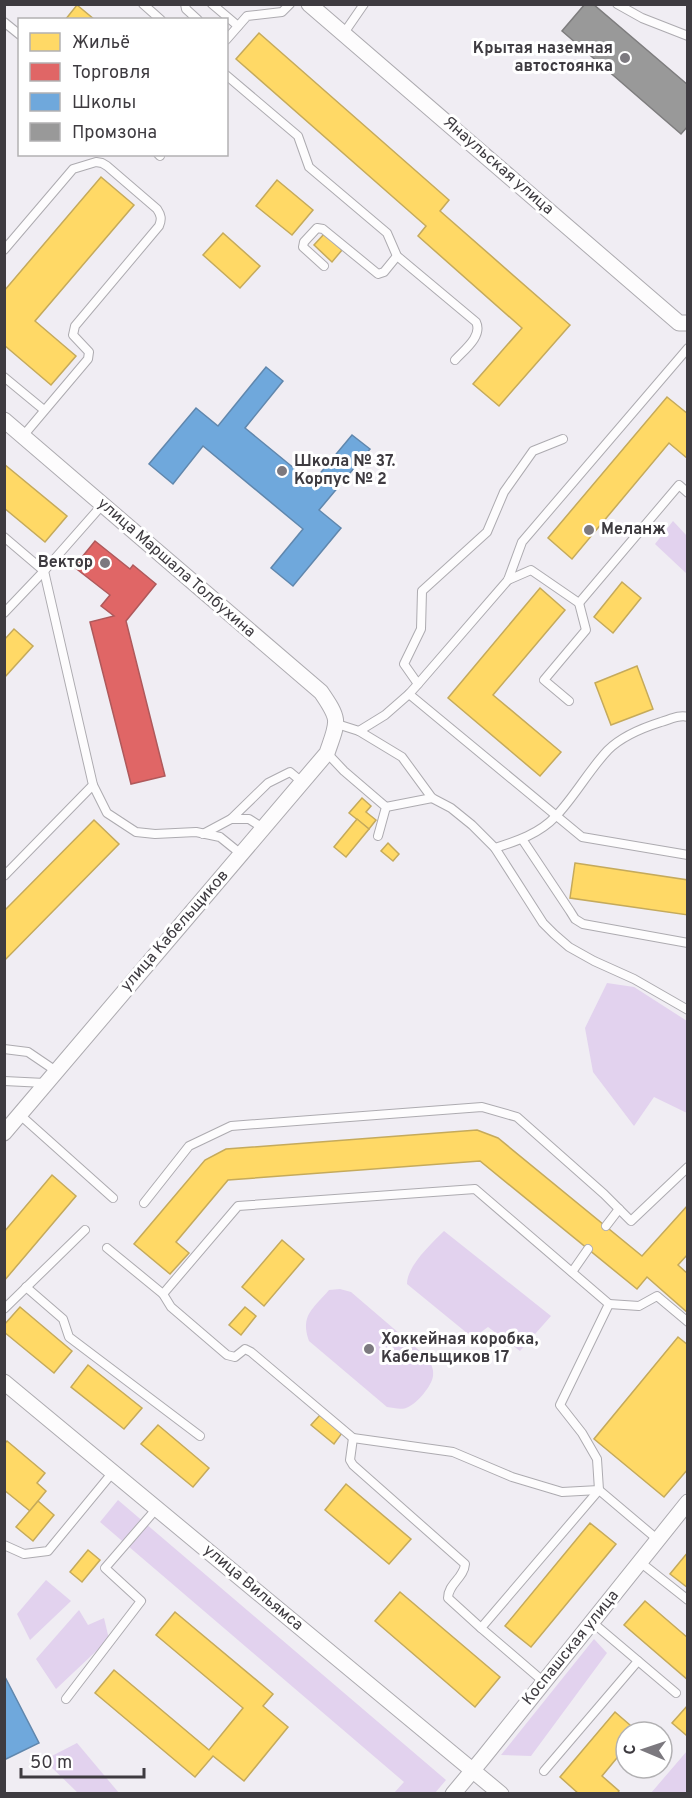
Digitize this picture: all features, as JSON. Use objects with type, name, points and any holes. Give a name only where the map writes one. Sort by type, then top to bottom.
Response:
[{"type":"street","name":"Янаульская улица","points":[[309,4],[679,323],[687,323]]},
{"type":"street","name":"улица Маршала Толбухина","points":[[4,420],[321,692],[334,711],[337,724]]},
{"type":"street","name":"улица Кабельщиков","points":[[4,1133],[327,753],[337,724]]},
{"type":"street","name":"улица Вильямса","points":[[4,1383],[501,1794]]},
{"type":"street","name":"Коспашская улица","points":[[453,1794],[687,1502]]},
{"type":"lane","points":[[143,4],[159,18]]},
{"type":"lane","points":[[185,4],[186,9],[196,18]]},
{"type":"lane","points":[[212,4],[226,18]]},
{"type":"lane","points":[[228,38],[248,16],[282,12],[290,4]]},
{"type":"lane","points":[[344,33],[364,4]]},
{"type":"lane","points":[[617,4],[642,18],[687,36]]},
{"type":"lane","points":[[228,20],[238,26]]},
{"type":"lane","points":[[4,22],[18,33]]},
{"type":"lane","points":[[228,77],[298,136],[309,167],[387,233],[397,256],[478,326],[477,335],[455,360]]},
{"type":"lane","points":[[4,250],[73,169],[90,163],[102,163],[107,166],[157,208],[161,214],[159,226],[75,326],[73,335],[87,348],[89,355],[23,436]]},
{"type":"lane","points":[[324,266],[303,247],[304,242],[317,228],[323,229],[378,274],[384,272],[397,256]]},
{"type":"lane","points":[[359,731],[386,715],[410,694],[508,580],[522,542],[687,348]]},
{"type":"lane","points":[[4,377],[44,410]]},
{"type":"lane","points":[[418,684],[404,664],[421,629],[422,591],[488,531],[504,492],[533,451],[564,439]]},
{"type":"lane","points":[[579,603],[679,485],[687,493]]},
{"type":"lane","points":[[4,614],[103,504]]},
{"type":"lane","points":[[4,537],[44,571],[93,785],[107,813],[136,832],[155,834],[196,832],[220,837],[241,854]]},
{"type":"lane","points":[[508,580],[531,570],[579,603],[586,630],[544,680],[569,701]]},
{"type":"lane","points":[[410,694],[582,837],[687,855]]},
{"type":"lane","points":[[495,848],[540,830],[556,816],[609,750],[629,734],[657,723],[687,717]]},
{"type":"lane","points":[[337,724],[359,731],[402,757],[432,798],[451,808],[495,848],[543,923],[554,934],[577,952],[634,979],[687,1010]]},
{"type":"lane","points":[[327,753],[344,771],[386,807]]},
{"type":"lane","points":[[203,834],[231,819],[268,783],[290,772],[302,782]]},
{"type":"lane","points":[[4,876],[93,785]]},
{"type":"lane","points":[[386,807],[432,798]]},
{"type":"lane","points":[[378,836],[386,807]]},
{"type":"lane","points":[[231,819],[249,819],[263,828]]},
{"type":"lane","points":[[522,839],[570,912],[583,924],[687,942]]},
{"type":"lane","points":[[4,1049],[28,1052],[56,1071]]},
{"type":"lane","points":[[4,1081],[45,1083]]},
{"type":"lane","points":[[144,1203],[189,1146],[231,1126],[482,1107],[517,1116],[631,1221],[687,1167]]},
{"type":"lane","points":[[19,1114],[112,1198]]},
{"type":"lane","points":[[163,1293],[238,1206],[475,1190],[609,1304],[639,1306],[657,1296],[687,1322]]},
{"type":"lane","points":[[606,1227],[619,1209]]},
{"type":"lane","points":[[4,1309],[85,1230]]},
{"type":"lane","points":[[107,1248],[163,1293],[171,1307],[227,1355],[235,1357],[245,1349],[252,1352],[352,1438],[453,1452],[512,1477],[562,1492],[599,1490],[657,1539]]},
{"type":"lane","points":[[572,1272],[588,1249]]},
{"type":"lane","points":[[26,1287],[63,1319],[69,1337],[200,1436]]},
{"type":"lane","points":[[482,1628],[599,1490],[597,1459],[582,1433],[560,1405],[609,1304]]},
{"type":"lane","points":[[352,1438],[350,1460],[353,1466],[465,1564],[463,1573],[450,1589],[448,1598],[544,1682]]},
{"type":"lane","points":[[4,1545],[24,1554],[48,1551],[112,1472]]},
{"type":"lane","points":[[66,1699],[141,1601],[105,1568],[157,1508]]},
{"type":"lane","points":[[640,1562],[687,1600]]},
{"type":"lane","points":[[592,1622],[676,1693]]},
{"type":"lane","points":[[544,1771],[638,1661]]},
{"type":"shaded area","points":[[673,521],[687,536],[687,574],[655,544]]},
{"type":"shaded area","points":[[607,983],[634,987],[687,1021],[687,1113],[654,1097],[634,1126],[593,1072],[585,1028]]},
{"type":"shaded area","points":[[444,1231],[551,1316],[520,1351],[488,1327],[473,1338],[407,1284],[415,1263]]},
{"type":"shaded area","name":"Хоккейная коробка, Кабельщиков 17","points":[[340,1289],[351,1292],[428,1358],[433,1369],[432,1380],[417,1400],[407,1408],[387,1407],[309,1341],[307,1318],[329,1290]]},
{"type":"shaded area","points":[[118,1500],[446,1780],[435,1793],[394,1793],[404,1782],[100,1522]]},
{"type":"shaded area","points":[[46,1580],[71,1601],[30,1640],[17,1614]]},
{"type":"shaded area","points":[[79,1610],[88,1625],[104,1618],[109,1639],[56,1689],[36,1659]]},
{"type":"shaded area","points":[[594,1639],[607,1653],[531,1756],[501,1755]]},
{"type":"shaded area","points":[[77,1743],[119,1793],[78,1793],[44,1760]]},
{"type":"shaded area","points":[[687,1751],[687,1793],[651,1793],[662,1780],[674,1780],[674,1766]]},
{"type":"building: Жильё","points":[[77,5],[93,18],[67,18]]},
{"type":"building: Жильё","points":[[259,33],[449,200],[440,211],[570,325],[499,406],[473,384],[522,328],[418,236],[426,226],[236,59]]},
{"type":"building: Жильё","points":[[101,177],[134,205],[35,321],[76,356],[51,385],[4,345],[4,291]]},
{"type":"building: Жильё","points":[[277,180],[313,210],[292,235],[256,206]]},
{"type":"building: Жильё","points":[[223,233],[260,266],[240,288],[203,255]]},
{"type":"building: Жильё","points":[[324,234],[342,250],[332,262],[314,245]]},
{"type":"building: Жильё","points":[[667,397],[688,414],[688,459],[669,443],[572,559],[548,538]]},
{"type":"building: Жильё","points":[[4,464],[67,516],[45,542],[4,508]]},
{"type":"building: Жильё","points":[[622,582],[641,598],[613,633],[594,617]]},
{"type":"building: Жильё","points":[[540,588],[565,610],[493,695],[561,752],[540,776],[448,698]]},
{"type":"building: Жильё","points":[[14,629],[33,646],[4,678],[4,640]]},
{"type":"building: Жильё","points":[[637,666],[653,709],[611,725],[595,683]]},
{"type":"building: Жильё","points":[[362,798],[371,806],[366,812],[376,820],[369,829],[349,813]]},
{"type":"building: Жильё","points":[[357,819],[369,829],[346,857],[334,847]]},
{"type":"building: Жильё","points":[[94,820],[119,844],[4,961],[4,911]]},
{"type":"building: Жильё","points":[[388,843],[399,854],[393,861],[381,851]]},
{"type":"building: Жильё","points":[[575,863],[688,880],[688,915],[570,898]]},
{"type":"building: Жильё","points":[[477,1130],[498,1138],[642,1256],[688,1205],[688,1254],[678,1265],[688,1274],[688,1313],[647,1277],[637,1289],[480,1161],[228,1180],[176,1242],[189,1253],[170,1274],[134,1244],[205,1160],[226,1149]]},
{"type":"building: Жильё","points":[[52,1175],[76,1196],[4,1281],[4,1232]]},
{"type":"building: Жильё","points":[[282,1240],[304,1259],[264,1306],[242,1287]]},
{"type":"building: Жильё","points":[[20,1307],[72,1351],[54,1373],[4,1332],[4,1325]]},
{"type":"building: Жильё","points":[[245,1307],[256,1316],[241,1335],[229,1325]]},
{"type":"building: Жильё","points":[[678,1337],[688,1345],[688,1469],[664,1497],[594,1439]]},
{"type":"building: Жильё","points":[[88,1365],[142,1408],[124,1429],[71,1387]]},
{"type":"building: Жильё","points":[[320,1415],[342,1433],[334,1444],[311,1425]]},
{"type":"building: Жильё","points":[[158,1425],[209,1468],[193,1487],[141,1444]]},
{"type":"building: Жильё","points":[[7,1441],[45,1473],[37,1483],[46,1491],[30,1511],[4,1490],[4,1444]]},
{"type":"building: Жильё","points":[[346,1484],[411,1539],[389,1564],[325,1510]]},
{"type":"building: Жильё","points":[[38,1501],[54,1515],[33,1541],[16,1527]]},
{"type":"building: Жильё","points":[[590,1523],[616,1544],[531,1647],[505,1626]]},
{"type":"building: Жильё","points":[[88,1550],[100,1560],[82,1582],[70,1572]]},
{"type":"building: Жильё","points":[[688,1552],[688,1588],[670,1574]]},
{"type":"building: Жильё","points":[[400,1592],[500,1677],[475,1707],[375,1621]]},
{"type":"building: Жильё","points":[[645,1601],[688,1638],[688,1680],[624,1625]]},
{"type":"building: Жильё","points":[[175,1612],[273,1694],[263,1706],[288,1727],[244,1781],[213,1756],[195,1777],[95,1693],[114,1670],[209,1750],[243,1708],[156,1635]]},
{"type":"building: Жильё","points":[[688,1705],[688,1733],[686,1735],[674,1725],[674,1721]]},
{"type":"building: Жильё","points":[[615,1712],[624,1720],[614,1720],[614,1761],[602,1776],[619,1791],[617,1794],[579,1794],[560,1777]]},
{"type":"building: Торговля","points":[[95,541],[130,569],[133,565],[156,584],[126,621],[165,776],[131,784],[90,622],[114,616],[101,606],[110,595],[74,567]]},
{"type":"building: Школы","points":[[266,367],[283,381],[245,428],[312,483],[352,435],[370,449],[319,510],[341,528],[293,586],[271,568],[303,529],[203,446],[173,484],[149,464],[196,408],[218,426]]},
{"type":"building: Школы","points":[[4,1675],[39,1743],[4,1760]]},
{"type":"building: Промзона","name":"Крытая наземная автостоянка","points":[[585,4],[593,4],[688,85],[688,126],[681,134],[562,31]]},
{"type":"place","name":"Крытая наземная автостоянка","points":[[625,58]]},
{"type":"place","name":"Школа № 37. Корпус № 2","points":[[282,471]]},
{"type":"place","name":"Меланж","points":[[589,530]]},
{"type":"place","name":"Вектор","points":[[105,563]]},
{"type":"place","name":"Хоккейная коробка, Кабельщиков 17","points":[[369,1349]]}]
